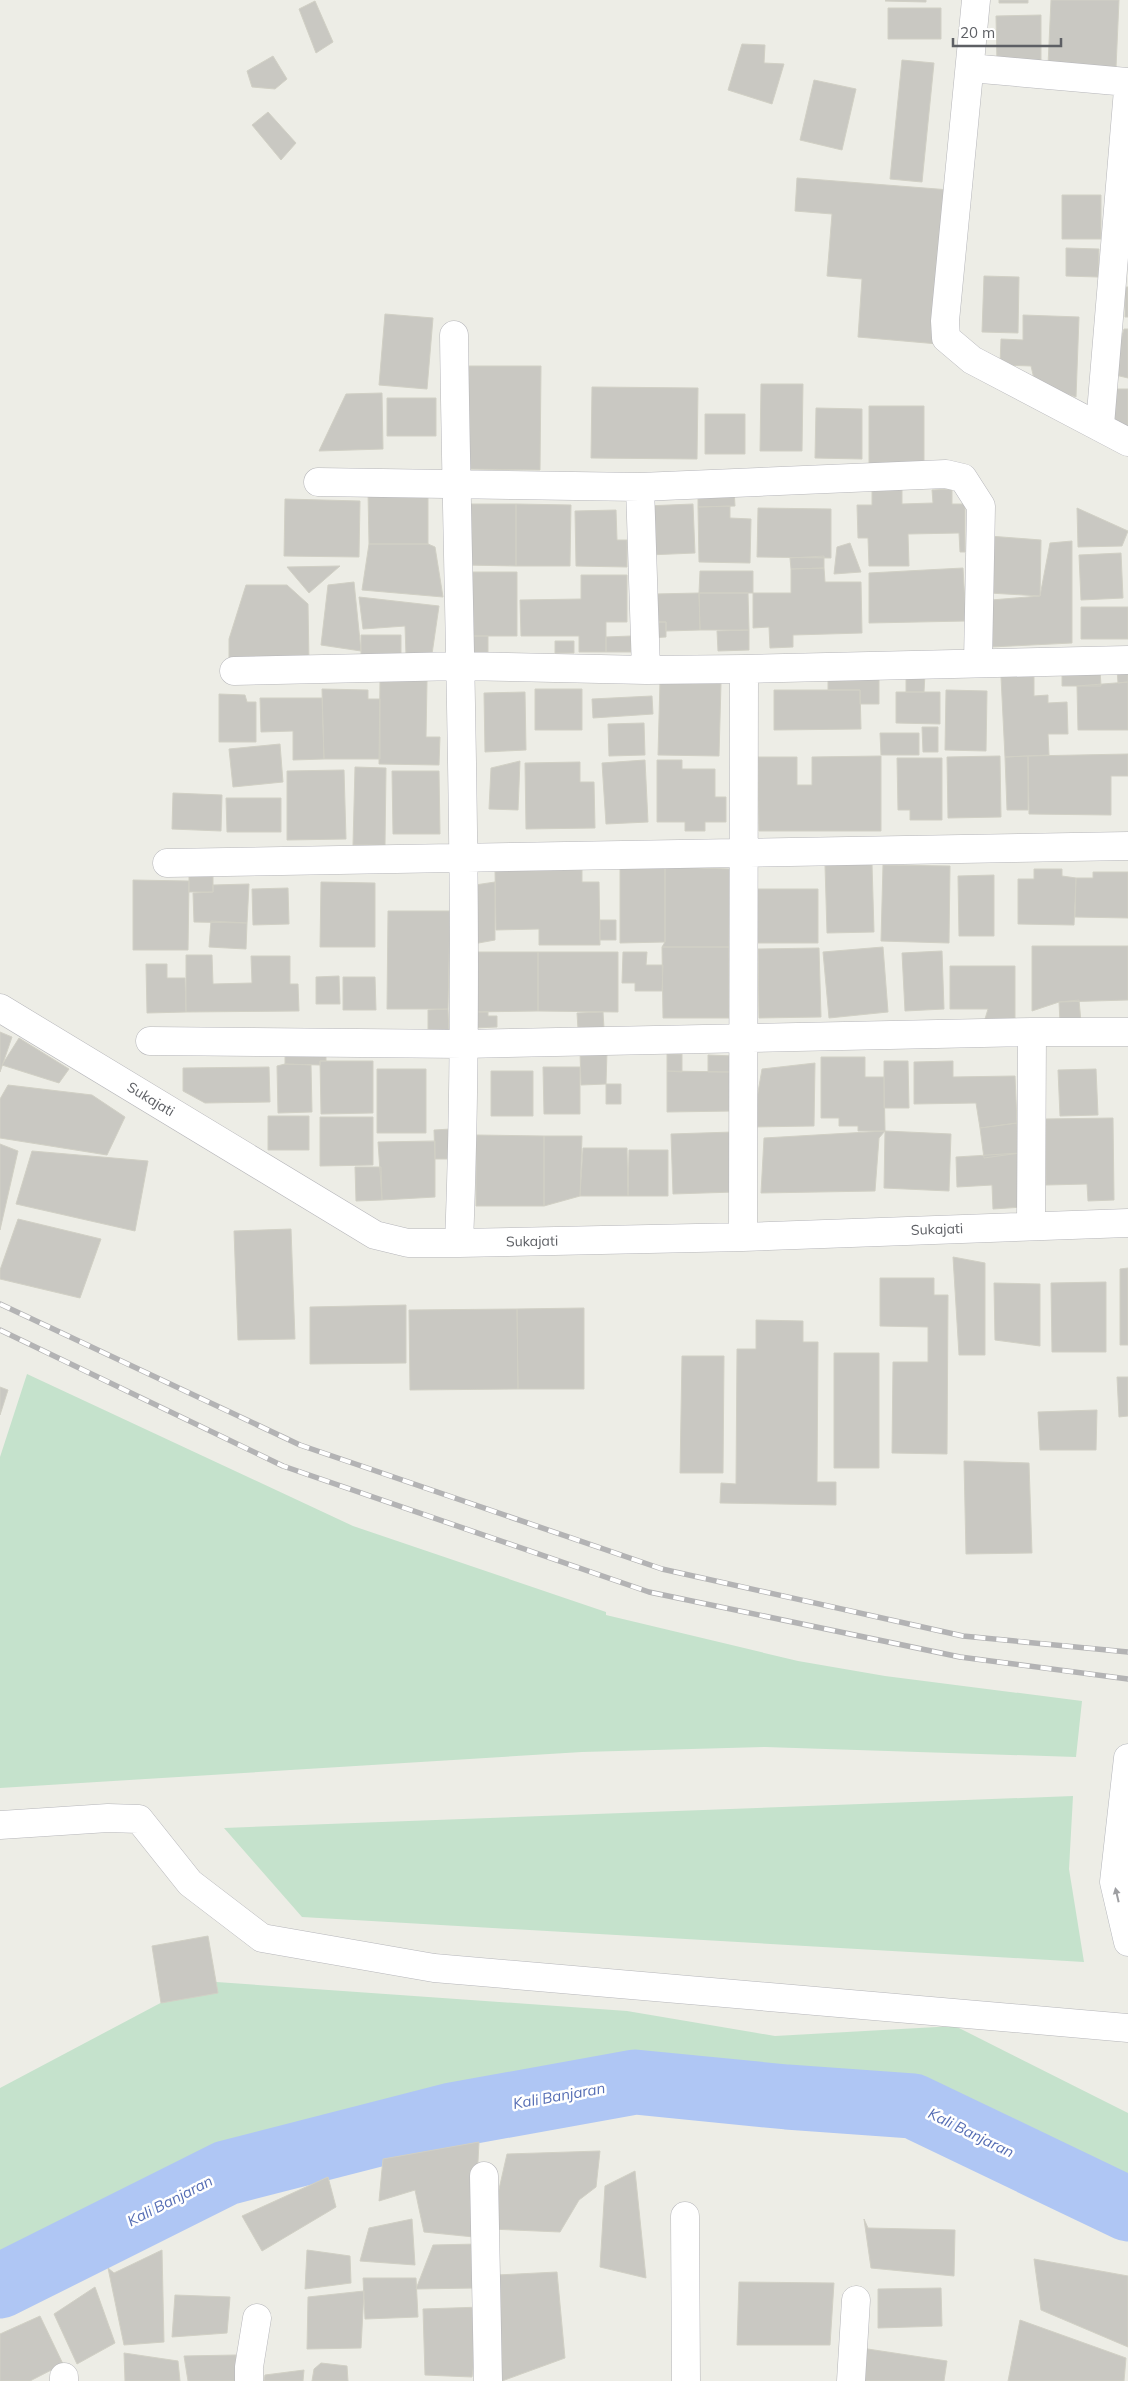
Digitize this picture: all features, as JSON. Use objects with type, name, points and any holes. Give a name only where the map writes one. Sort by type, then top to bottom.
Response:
[{"type":"street","points":[[976,0],[945,321],[946,338],[972,360],[1100,425],[1128,442]]},
{"type":"street","points":[[970,68],[1128,82]]},
{"type":"street","points":[[1100,425],[1128,90]]},
{"type":"street","points":[[454,335],[462,857],[463,1044],[459,1243]]},
{"type":"street","points":[[318,482],[640,487],[946,474],[963,478],[981,506],[978,662]]},
{"type":"street","points":[[640,487],[646,670]]},
{"type":"street","points":[[234,672],[460,666],[646,670],[1128,660]]},
{"type":"street","points":[[743,1236],[744,1038],[742,851],[744,668]]},
{"type":"street","points":[[166,863],[742,851],[1128,846]]},
{"type":"street","name":"Sukajati","points":[[0,1008],[375,1235],[408,1243],[743,1236],[1128,1223]]},
{"type":"street","points":[[1031,1225],[1032,1032]]},
{"type":"street","points":[[150,1041],[463,1044],[1032,1032],[1128,1032]]},
{"type":"street","points":[[1128,1758],[1114,1882],[1128,1942]]},
{"type":"street","points":[[0,1825],[108,1818],[139,1819],[190,1883],[262,1938],[434,1968],[1128,2028]]},
{"type":"street","points":[[484,2176],[488,2381]]},
{"type":"street","points":[[685,2216],[686,2381]]},
{"type":"street","points":[[851,2381],[856,2300]]},
{"type":"street","points":[[249,2381],[249,2367],[257,2318]]},
{"type":"green space","points":[[27,1374],[353,1526],[606,1612],[606,1615],[798,1661],[885,1676],[1082,1701],[1076,1757],[765,1747],[582,1752],[0,1788],[0,1457]]},
{"type":"green space","points":[[1073,1796],[1069,1869],[1084,1962],[302,1917],[224,1828]]},
{"type":"green space","points":[[202,1981],[627,2011],[775,2036],[955,2026],[1128,2113],[1128,2209],[913,2106],[787,2097],[634,2082],[452,2115],[226,2173],[0,2286],[0,2088]]},
{"type":"building","points":[[926,0],[926,2],[885,1]]},
{"type":"building","points":[[999,0],[1028,0],[1028,3],[999,3]]},
{"type":"building","points":[[1051,0],[1119,0],[1116,68],[1048,65]]},
{"type":"building","points":[[315,1],[333,42],[316,53],[299,9]]},
{"type":"building","points":[[888,8],[941,8],[941,39],[888,39]]},
{"type":"building","points":[[1041,15],[1041,63],[997,64],[996,16]]},
{"type":"building","points":[[742,44],[765,45],[764,63],[784,64],[772,104],[728,90]]},
{"type":"building","points":[[273,56],[287,79],[275,89],[252,87],[247,71]]},
{"type":"building","points":[[902,60],[934,63],[922,182],[890,179]]},
{"type":"building","points":[[814,80],[856,89],[842,150],[800,140]]},
{"type":"building","points":[[268,112],[296,143],[281,160],[252,125]]},
{"type":"building","points":[[797,178],[950,190],[938,344],[858,337],[862,279],[827,276],[832,214],[795,211]]},
{"type":"building","points":[[1062,195],[1101,195],[1101,239],[1062,239]]},
{"type":"building","points":[[1066,248],[1099,249],[1098,277],[1066,276]]},
{"type":"building","points":[[984,276],[1019,277],[1018,333],[982,332]]},
{"type":"building","points":[[1125,287],[1128,287],[1128,317],[1125,317]]},
{"type":"building","points":[[385,314],[433,318],[427,389],[379,385]]},
{"type":"building","points":[[1023,315],[1079,317],[1076,397],[1035,383],[1031,366],[1000,365],[1001,339],[1023,340]]},
{"type":"building","points":[[1124,329],[1128,329],[1128,378],[1111,374]]},
{"type":"building","points":[[464,366],[541,366],[540,470],[463,469]]},
{"type":"building","points":[[761,384],[803,384],[802,451],[760,451]]},
{"type":"building","points":[[592,387],[698,388],[697,459],[591,458]]},
{"type":"building","points":[[1113,389],[1128,389],[1128,430],[1113,419]]},
{"type":"building","points":[[382,393],[383,449],[319,451],[346,394]]},
{"type":"building","points":[[387,398],[436,398],[436,436],[387,436]]},
{"type":"building","points":[[869,406],[924,406],[924,463],[869,464]]},
{"type":"building","points":[[816,408],[862,409],[862,459],[815,458]]},
{"type":"building","points":[[705,414],[745,414],[745,454],[705,454]]},
{"type":"building","points":[[872,487],[902,487],[902,504],[933,503],[932,490],[952,489],[952,504],[965,504],[965,552],[960,552],[959,533],[908,534],[909,566],[869,566],[868,538],[858,538],[857,505],[872,505]]},
{"type":"building","points":[[734,489],[735,506],[698,507],[698,490]]},
{"type":"building","points":[[428,491],[428,544],[369,544],[368,492]]},
{"type":"building","points":[[285,499],[360,501],[359,557],[284,556]]},
{"type":"building","points":[[464,504],[516,504],[516,566],[464,565]]},
{"type":"building","points":[[516,504],[571,505],[570,566],[516,566]]},
{"type":"building","points":[[693,504],[695,553],[648,555],[646,506]]},
{"type":"building","points":[[730,506],[730,518],[751,519],[750,563],[699,562],[698,507]]},
{"type":"building","points":[[758,508],[831,509],[831,558],[757,557]]},
{"type":"building","points":[[1077,508],[1128,531],[1122,546],[1078,547]]},
{"type":"building","points":[[616,510],[617,540],[627,540],[627,567],[576,566],[575,511]]},
{"type":"building","points":[[989,536],[1041,540],[1040,596],[989,593]]},
{"type":"building","points":[[1072,541],[1072,643],[991,647],[991,600],[1040,596],[1050,543]]},
{"type":"building","points":[[850,543],[861,572],[834,574],[837,547]]},
{"type":"building","points":[[369,544],[428,544],[435,547],[443,597],[362,590]]},
{"type":"building","points":[[1121,553],[1123,598],[1081,600],[1079,555]]},
{"type":"building","points":[[824,556],[824,568],[791,569],[790,558]]},
{"type":"building","points":[[340,566],[309,593],[287,567]]},
{"type":"building","points":[[824,568],[825,582],[861,582],[862,633],[793,635],[793,647],[770,648],[769,627],[753,628],[753,593],[791,593],[791,569]]},
{"type":"building","points":[[963,568],[966,621],[869,623],[869,573]]},
{"type":"building","points":[[700,571],[753,571],[753,593],[699,593]]},
{"type":"building","points":[[463,572],[517,572],[517,636],[464,636]]},
{"type":"building","points":[[581,575],[627,575],[627,622],[606,622],[606,652],[579,652],[579,636],[521,636],[520,600],[581,599]]},
{"type":"building","points":[[354,582],[361,651],[321,645],[328,585]]},
{"type":"building","points":[[246,585],[287,585],[308,604],[309,663],[229,664],[229,639]]},
{"type":"building","points":[[699,593],[700,630],[666,631],[666,622],[656,622],[655,594]]},
{"type":"building","points":[[699,593],[748,593],[749,630],[700,630]]},
{"type":"building","points":[[359,597],[439,606],[432,654],[406,655],[405,626],[363,629]]},
{"type":"building","points":[[1081,607],[1128,607],[1128,639],[1081,639]]},
{"type":"building","points":[[649,622],[666,622],[666,637],[649,638]]},
{"type":"building","points":[[749,630],[749,650],[718,651],[717,631]]},
{"type":"building","points":[[361,635],[401,635],[401,657],[361,657]]},
{"type":"building","points":[[464,636],[488,636],[488,656],[464,657]]},
{"type":"building","points":[[631,636],[631,652],[606,652],[606,637]]},
{"type":"building","points":[[555,641],[574,641],[574,653],[555,653]]},
{"type":"building","points":[[1117,669],[1128,669],[1128,682],[1118,683]]},
{"type":"building","points":[[1062,670],[1100,670],[1101,686],[1062,686]]},
{"type":"building","points":[[828,674],[879,674],[879,704],[860,704],[860,690],[828,690]]},
{"type":"building","points":[[906,674],[925,674],[924,692],[906,692]]},
{"type":"building","points":[[1034,676],[1034,696],[1048,695],[1048,703],[1067,702],[1068,734],[1048,734],[1049,755],[1005,757],[1001,677]]},
{"type":"building","points":[[380,680],[427,681],[426,737],[440,737],[439,765],[379,764]]},
{"type":"building","points":[[660,681],[721,683],[719,756],[658,755]]},
{"type":"building","points":[[1128,682],[1128,730],[1078,730],[1077,686]]},
{"type":"building","points":[[322,689],[368,690],[368,699],[380,699],[380,759],[324,759]]},
{"type":"building","points":[[535,689],[582,689],[582,730],[535,730]]},
{"type":"building","points":[[774,690],[860,690],[861,729],[774,730]]},
{"type":"building","points":[[946,690],[987,691],[986,751],[945,750]]},
{"type":"building","points":[[525,692],[526,750],[485,752],[484,693]]},
{"type":"building","points":[[896,692],[940,692],[940,724],[896,723]]},
{"type":"building","points":[[219,694],[245,695],[247,702],[256,702],[256,742],[219,742]]},
{"type":"building","points":[[652,696],[653,714],[593,718],[592,699]]},
{"type":"building","points":[[260,698],[322,698],[324,759],[293,760],[293,731],[261,732]]},
{"type":"building","points":[[644,723],[645,755],[609,756],[608,724]]},
{"type":"building","points":[[922,727],[938,727],[938,752],[923,752]]},
{"type":"building","points":[[880,733],[919,733],[919,755],[881,755]]},
{"type":"building","points":[[280,744],[283,782],[233,787],[229,749]]},
{"type":"building","points":[[1128,754],[1128,776],[1111,776],[1111,815],[1029,814],[1028,756]]},
{"type":"building","points":[[881,756],[881,831],[759,831],[758,757],[797,757],[797,785],[812,785],[812,757]]},
{"type":"building","points":[[1000,756],[1001,817],[948,818],[947,757]]},
{"type":"building","points":[[1028,756],[1028,810],[1007,810],[1005,757]]},
{"type":"building","points":[[897,758],[942,758],[942,820],[910,820],[910,810],[898,810]]},
{"type":"building","points":[[645,760],[648,822],[606,824],[602,763]]},
{"type":"building","points":[[657,760],[682,760],[682,769],[715,769],[715,797],[726,797],[726,822],[705,822],[705,831],[685,831],[685,822],[657,822]]},
{"type":"building","points":[[520,761],[518,810],[489,809],[491,768]]},
{"type":"building","points":[[580,762],[580,782],[594,782],[595,828],[526,829],[525,763]]},
{"type":"building","points":[[355,767],[386,768],[385,845],[353,845]]},
{"type":"building","points":[[344,770],[346,839],[287,840],[287,771]]},
{"type":"building","points":[[392,771],[439,771],[440,834],[393,834]]},
{"type":"building","points":[[173,793],[222,795],[221,831],[172,829]]},
{"type":"building","points":[[226,798],[281,798],[281,832],[227,832]]},
{"type":"building","points":[[872,864],[874,932],[827,933],[825,865]]},
{"type":"building","points":[[883,865],[950,866],[949,943],[881,941]]},
{"type":"building","points":[[620,867],[665,867],[665,942],[620,943]]},
{"type":"building","points":[[665,867],[730,869],[729,947],[662,947],[665,942]]},
{"type":"building","points":[[189,869],[213,869],[213,892],[189,892]]},
{"type":"building","points":[[1034,869],[1062,869],[1062,876],[1076,878],[1074,925],[1018,924],[1018,879],[1034,879]]},
{"type":"building","points":[[495,870],[582,870],[582,882],[599,882],[600,945],[539,945],[539,929],[496,930]]},
{"type":"building","points":[[1093,872],[1128,872],[1128,918],[1075,917],[1076,878],[1093,878]]},
{"type":"building","points":[[994,875],[994,936],[959,936],[958,876]]},
{"type":"building","points":[[133,880],[189,881],[188,950],[133,950]]},
{"type":"building","points":[[321,882],[375,883],[375,947],[320,947]]},
{"type":"building","points":[[495,882],[495,940],[473,944],[475,885]]},
{"type":"building","points":[[249,884],[247,923],[194,922],[193,893],[213,892],[213,885]]},
{"type":"building","points":[[288,888],[289,924],[253,925],[252,889]]},
{"type":"building","points":[[752,889],[818,889],[818,943],[752,943]]},
{"type":"building","points":[[388,911],[450,911],[448,1009],[387,1009]]},
{"type":"building","points":[[600,920],[616,920],[616,940],[600,940]]},
{"type":"building","points":[[211,921],[247,923],[246,949],[209,947]]},
{"type":"building","points":[[1032,946],[1128,946],[1128,1000],[1059,1002],[1032,1011]]},
{"type":"building","points":[[662,947],[729,947],[729,1018],[663,1018]]},
{"type":"building","points":[[883,947],[888,1012],[829,1018],[823,952]]},
{"type":"building","points":[[819,948],[821,1017],[759,1018],[758,949]]},
{"type":"building","points":[[942,951],[944,1009],[905,1011],[902,953]]},
{"type":"building","points":[[472,952],[538,952],[538,1011],[473,1012]]},
{"type":"building","points":[[538,952],[618,952],[618,1012],[538,1011]]},
{"type":"building","points":[[623,952],[647,952],[646,965],[663,965],[662,991],[635,991],[635,983],[622,983]]},
{"type":"building","points":[[186,955],[212,955],[213,984],[252,983],[251,956],[290,956],[290,984],[298,984],[299,1011],[186,1012]]},
{"type":"building","points":[[146,964],[167,964],[167,978],[185,978],[186,1012],[147,1013]]},
{"type":"building","points":[[950,966],[1015,966],[1015,1019],[985,1019],[988,1009],[950,1009]]},
{"type":"building","points":[[339,976],[340,1004],[316,1004],[316,977]]},
{"type":"building","points":[[343,977],[375,977],[376,1010],[343,1010]]},
{"type":"building","points":[[1079,1000],[1081,1022],[1060,1023],[1059,1002]]},
{"type":"building","points":[[448,1009],[449,1032],[428,1032],[428,1010]]},
{"type":"building","points":[[473,1012],[488,1012],[488,1016],[497,1016],[497,1027],[474,1028]]},
{"type":"building","points":[[603,1012],[604,1028],[578,1029],[577,1013]]},
{"type":"building","points":[[0,1032],[12,1037],[0,1072]]},
{"type":"building","points":[[19,1038],[69,1069],[59,1083],[2,1065]]},
{"type":"building","points":[[285,1050],[326,1050],[326,1061],[320,1061],[320,1065],[285,1064]]},
{"type":"building","points":[[580,1051],[607,1051],[606,1084],[581,1085]]},
{"type":"building","points":[[667,1054],[682,1054],[682,1072],[667,1071]]},
{"type":"building","points":[[708,1055],[734,1056],[734,1072],[708,1072]]},
{"type":"building","points":[[821,1057],[865,1057],[865,1077],[884,1077],[885,1131],[858,1131],[858,1126],[839,1126],[839,1118],[821,1118]]},
{"type":"building","points":[[320,1061],[373,1061],[373,1113],[321,1114]]},
{"type":"building","points":[[884,1061],[908,1061],[909,1108],[884,1108]]},
{"type":"building","points":[[953,1061],[953,1077],[1015,1076],[1017,1123],[980,1128],[976,1103],[914,1104],[914,1062]]},
{"type":"building","points":[[815,1063],[814,1126],[752,1127],[762,1069]]},
{"type":"building","points":[[285,1064],[311,1065],[312,1112],[278,1113],[277,1066]]},
{"type":"building","points":[[269,1067],[270,1102],[205,1103],[183,1091],[183,1068]]},
{"type":"building","points":[[543,1067],[580,1067],[580,1114],[544,1114]]},
{"type":"building","points":[[377,1069],[426,1069],[426,1133],[377,1133]]},
{"type":"building","points":[[1096,1069],[1098,1115],[1060,1116],[1058,1070]]},
{"type":"building","points":[[491,1071],[533,1071],[533,1116],[491,1116]]},
{"type":"building","points":[[667,1071],[734,1072],[733,1111],[667,1112]]},
{"type":"building","points":[[606,1084],[621,1084],[621,1104],[606,1104]]},
{"type":"building","points":[[8,1085],[92,1095],[125,1117],[107,1155],[0,1138],[0,1099]]},
{"type":"building","points":[[268,1116],[309,1116],[309,1150],[268,1150]]},
{"type":"building","points":[[320,1117],[373,1117],[373,1165],[320,1166]]},
{"type":"building","points":[[1113,1118],[1114,1200],[1088,1201],[1087,1184],[1046,1185],[1045,1119]]},
{"type":"building","points":[[1017,1123],[1020,1153],[984,1158],[980,1128]]},
{"type":"building","points":[[451,1129],[452,1159],[435,1159],[434,1130]]},
{"type":"building","points":[[885,1131],[951,1134],[949,1191],[884,1188]]},
{"type":"building","points":[[885,1131],[879,1138],[875,1191],[761,1193],[764,1138]]},
{"type":"building","points":[[733,1132],[734,1192],[673,1194],[671,1134]]},
{"type":"building","points":[[476,1135],[544,1136],[544,1206],[476,1206]]},
{"type":"building","points":[[544,1136],[582,1136],[580,1196],[544,1206]]},
{"type":"building","points":[[435,1141],[435,1197],[382,1200],[378,1142]]},
{"type":"building","points":[[0,1144],[18,1151],[0,1230]]},
{"type":"building","points":[[583,1148],[627,1148],[628,1196],[580,1196]]},
{"type":"building","points":[[629,1150],[668,1150],[668,1196],[628,1196]]},
{"type":"building","points":[[32,1151],[148,1161],[135,1231],[16,1204]]},
{"type":"building","points":[[1020,1153],[1023,1207],[993,1209],[992,1185],[957,1187],[956,1157]]},
{"type":"building","points":[[355,1167],[381,1167],[382,1200],[356,1201]]},
{"type":"building","points":[[18,1219],[101,1239],[80,1298],[0,1279],[0,1270]]},
{"type":"building","points":[[291,1229],[295,1339],[238,1340],[234,1231]]},
{"type":"building","points":[[953,1257],[985,1263],[985,1355],[959,1355]]},
{"type":"building","points":[[1128,1268],[1128,1345],[1120,1345],[1120,1269]]},
{"type":"building","points":[[880,1278],[934,1278],[934,1295],[948,1295],[947,1454],[892,1453],[893,1362],[928,1362],[928,1327],[880,1326]]},
{"type":"building","points":[[1106,1282],[1106,1352],[1052,1352],[1051,1283]]},
{"type":"building","points":[[994,1283],[1040,1284],[1040,1346],[995,1340]]},
{"type":"building","points":[[406,1305],[406,1363],[310,1364],[310,1307]]},
{"type":"building","points":[[584,1308],[584,1389],[518,1389],[517,1309]]},
{"type":"building","points":[[517,1309],[518,1389],[410,1390],[409,1310]]},
{"type":"building","points":[[756,1320],[803,1321],[803,1342],[818,1342],[817,1482],[836,1482],[836,1505],[720,1503],[721,1483],[736,1484],[737,1349],[756,1349]]},
{"type":"building","points":[[834,1353],[879,1353],[879,1468],[834,1468]]},
{"type":"building","points":[[682,1356],[724,1356],[723,1473],[680,1473]]},
{"type":"building","points":[[1117,1377],[1128,1377],[1128,1416],[1119,1417]]},
{"type":"building","points":[[0,1387],[8,1390],[0,1415]]},
{"type":"building","points":[[1097,1410],[1096,1450],[1040,1450],[1038,1412]]},
{"type":"building","points":[[964,1461],[1029,1463],[1032,1553],[966,1554]]},
{"type":"building","points":[[208,1936],[218,1993],[161,2003],[152,1946]]},
{"type":"building","points":[[479,2142],[474,2237],[424,2232],[415,2190],[379,2201],[383,2159]]},
{"type":"building","points":[[600,2151],[596,2187],[579,2200],[560,2232],[490,2229],[507,2154]]},
{"type":"building","points":[[635,2171],[646,2278],[600,2267],[605,2186]]},
{"type":"building","points":[[328,2177],[336,2207],[262,2251],[242,2216]]},
{"type":"building","points":[[412,2219],[415,2265],[360,2261],[369,2228]]},
{"type":"building","points":[[864,2219],[868,2228],[955,2230],[954,2276],[871,2268]]},
{"type":"building","points":[[478,2244],[475,2288],[416,2289],[433,2245]]},
{"type":"building","points":[[162,2250],[164,2342],[124,2345],[108,2268],[114,2273]]},
{"type":"building","points":[[307,2250],[350,2256],[351,2283],[305,2289]]},
{"type":"building","points":[[1034,2259],[1128,2276],[1128,2347],[1041,2310]]},
{"type":"building","points":[[557,2272],[565,2358],[502,2381],[497,2275]]},
{"type":"building","points":[[363,2278],[416,2278],[418,2317],[365,2319]]},
{"type":"building","points":[[739,2282],[834,2283],[830,2345],[737,2345]]},
{"type":"building","points":[[95,2287],[115,2343],[77,2364],[54,2314]]},
{"type":"building","points":[[941,2288],[942,2326],[878,2328],[878,2289]]},
{"type":"building","points":[[364,2291],[361,2348],[307,2349],[308,2297]]},
{"type":"building","points":[[175,2295],[230,2297],[227,2333],[172,2337]]},
{"type":"building","points":[[482,2307],[472,2377],[425,2375],[423,2309]]},
{"type":"building","points":[[40,2316],[63,2364],[30,2381],[0,2381],[0,2334]]},
{"type":"building","points":[[1020,2320],[1126,2358],[1124,2381],[1008,2381]]},
{"type":"building","points":[[861,2348],[947,2361],[944,2381],[856,2381]]},
{"type":"building","points":[[124,2353],[178,2361],[180,2381],[125,2381]]},
{"type":"building","points":[[236,2355],[237,2381],[188,2381],[184,2356]]},
{"type":"building","points":[[321,2363],[347,2366],[348,2381],[312,2381],[314,2369]]},
{"type":"building","points":[[304,2370],[303,2381],[264,2381],[265,2375]]},
{"type":"waterway","name":"Kali Banjaran","points":[[0,2286],[226,2173],[452,2115],[635,2082],[787,2097],[913,2106],[1128,2209]]},
{"type":"railway","points":[[0,1304],[300,1445],[662,1569],[963,1636],[1128,1652]]},
{"type":"railway","points":[[0,1330],[283,1466],[649,1592],[960,1657],[1128,1679]]}]
